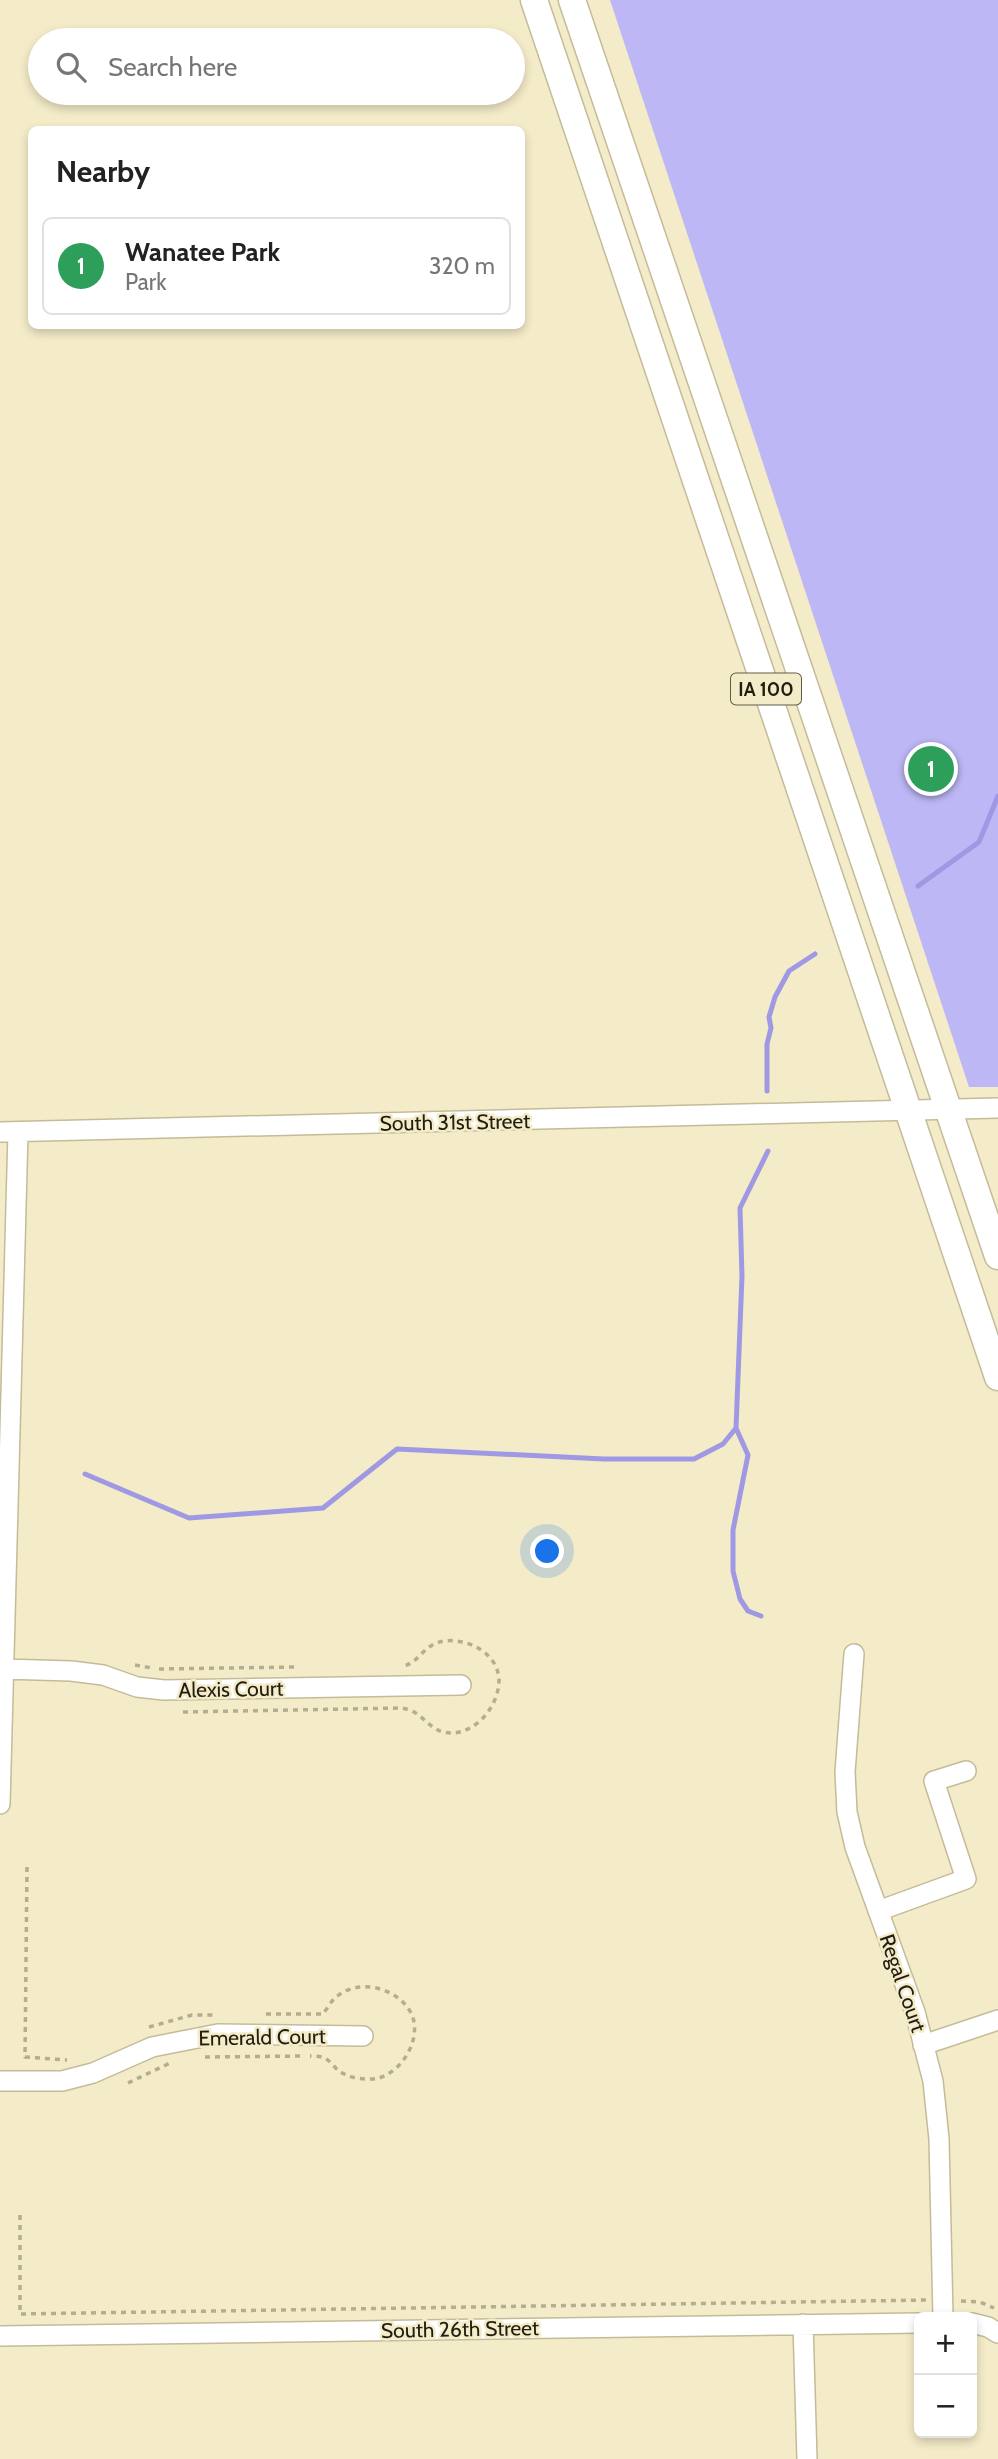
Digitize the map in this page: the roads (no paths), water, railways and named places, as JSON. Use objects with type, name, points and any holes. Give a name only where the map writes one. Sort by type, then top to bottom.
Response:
[{"type":"highway","name":"IA 100","points":[[534,0],[998,1377]]},
{"type":"highway","name":"IA 100","points":[[572,0],[998,1256]]},
{"type":"street","name":"South 31st Street","points":[[9,1132],[998,1108]]},
{"type":"street","points":[[0,1804],[4,1669],[9,1132]]},
{"type":"street","name":"Regal Court","points":[[854,1654],[845,1772],[847,1812],[855,1847],[915,2012],[933,2081],[939,2139],[938,2309]]},
{"type":"street","name":"Alexis Court","points":[[4,1669],[103,1675],[137,1687],[164,1690],[461,1685]]},
{"type":"street","points":[[878,1910],[966,1879],[934,1782],[966,1772]]},
{"type":"street","points":[[923,2045],[998,2020]]},
{"type":"street","name":"Emerald Court","points":[[0,2081],[62,2081],[93,2073],[152,2047],[218,2034],[363,2036]]},
{"type":"street","name":"South 26th Street","points":[[0,2336],[914,2323]]},
{"type":"street","points":[[803,2324],[807,2459]]},
{"type":"street","points":[[977,2324],[998,2333]]},
{"type":"waterway","points":[[918,886],[979,842],[998,796]]},
{"type":"waterway","points":[[767,1091],[767,1044],[771,1028],[769,1017],[775,997],[789,971],[815,954]]},
{"type":"waterway","points":[[761,1616],[748,1611],[740,1599],[733,1571],[733,1530],[748,1455],[736,1428],[742,1276],[740,1208],[768,1151]]},
{"type":"waterway","points":[[85,1474],[189,1518],[323,1508],[397,1449],[604,1459],[694,1459],[723,1444],[736,1428]]},
{"type":"place","name":"Wanatee Park","points":[[931,769]]}]
